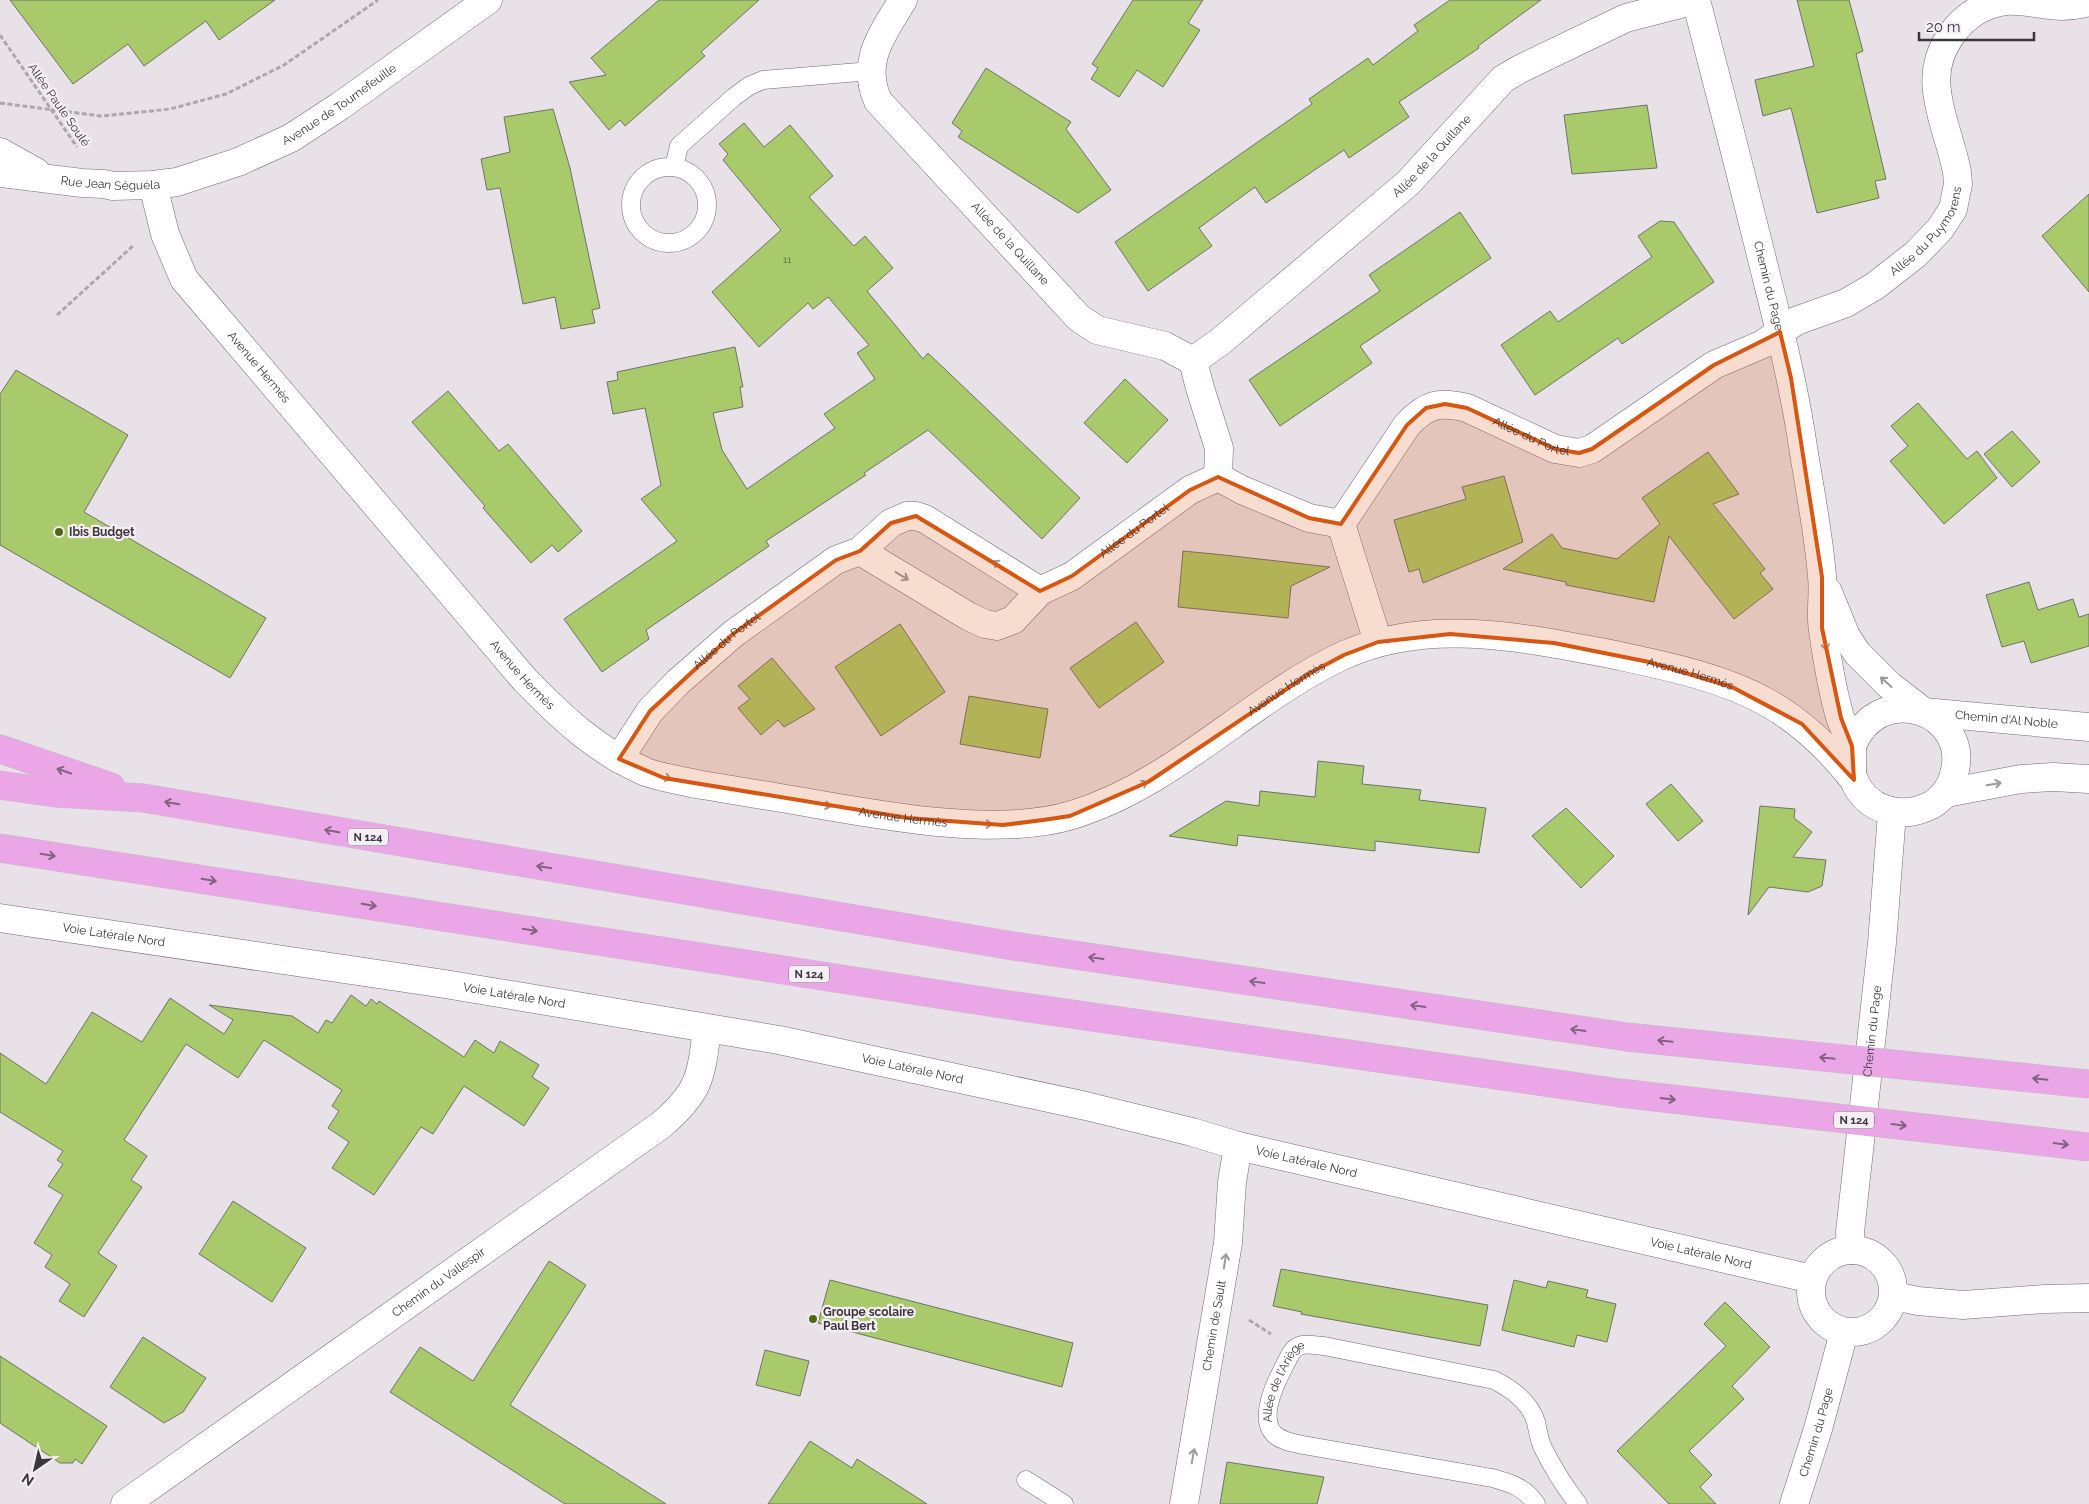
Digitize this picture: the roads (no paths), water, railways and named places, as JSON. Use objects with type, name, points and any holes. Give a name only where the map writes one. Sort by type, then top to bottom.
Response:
[{"type":"highway","points":[[0,749],[143,798]]},
{"type":"highway","name":"N 124","points":[[0,785],[56,793],[143,798],[1013,946],[1626,1037],[2089,1084]]},
{"type":"highway","name":"N 124","points":[[0,848],[1002,1004],[1620,1093],[2089,1147]]},
{"type":"street","name":"Avenue de Tournefeuille","points":[[165,184],[238,162],[291,138],[340,106],[488,0]]},
{"type":"street","name":"Allée de la Quillane","points":[[903,0],[880,37],[872,61],[871,71],[874,91],[878,101],[1079,318],[1097,330],[1165,346],[1193,360],[1221,341],[1408,183],[1503,79],[1626,18],[1696,0]]},
{"type":"street","name":"Chemin du Page","points":[[1696,0],[1791,378],[1822,577],[1822,628],[1841,718],[1852,746]]},
{"type":"street","name":"Allée du Puymorens","points":[[1780,332],[1796,321],[1846,303],[1875,286],[1929,241],[1948,218],[1953,209],[1958,184],[1954,159],[1937,92],[1936,77],[1942,52],[1949,37],[1958,26],[1979,10],[2005,1],[2064,6],[2089,2]]},
{"type":"street","name":"Rue Jean Séguéla","points":[[0,152],[46,178]]},
{"type":"street","name":"Rue Jean Séguéla","points":[[0,173],[112,186],[165,184]]},
{"type":"street","name":"Avenue Hermès","points":[[165,184],[162,222],[165,234],[184,279],[544,700],[579,732],[619,759],[664,778],[908,818],[968,824],[1003,825],[1070,816],[1148,782],[1312,672],[1344,655],[1378,642],[1414,636],[1450,634],[1491,635],[1554,643],[1649,662],[1732,687],[1765,701],[1802,724],[1836,758],[1854,780]]},
{"type":"street","name":"Allée du Portel","points":[[1341,524],[1406,425],[1426,408],[1445,404],[1467,408],[1555,449],[1579,453],[1592,449],[1714,365],[1763,344],[1780,332]]},
{"type":"street","points":[[1193,360],[1219,448],[1218,477],[1242,490],[1309,518],[1341,524],[1378,642]]},
{"type":"street","name":"Allée du Portel","points":[[860,551],[968,616],[985,624],[997,626],[1013,620],[1040,591],[1072,576],[1190,490],[1218,477]]},
{"type":"street","name":"Allée du Portel","points":[[619,759],[650,711],[678,682],[733,634],[836,560],[849,553],[860,551],[891,523],[907,516],[925,519],[1040,591]]},
{"type":"street","name":"Chemin du Page","points":[[1822,577],[1846,636],[1857,653],[1889,685],[1924,712]]},
{"type":"street","points":[[1908,708],[1924,712],[1938,721],[1949,733],[1954,746],[1956,760],[1954,774],[1946,792],[1932,806],[1912,813],[1892,812],[1876,806],[1863,795],[1854,780],[1850,763],[1852,746],[1857,734],[1865,723],[1876,715],[1891,709],[1908,708]]},
{"type":"street","name":"Chemin d'Al Noble","points":[[1924,712],[2089,728]]},
{"type":"street","points":[[1946,792],[2021,779],[2053,777],[2089,779]]},
{"type":"street","name":"Chemin du Page","points":[[1850,1250],[1851,1222],[1882,943],[1892,812]]},
{"type":"street","name":"Voie Latérale Nord","points":[[0,918],[445,984],[779,1040],[1076,1104],[1192,1132],[1238,1146],[1812,1279]]},
{"type":"street","name":"Chemin du Vallespir","points":[[124,1504],[661,1125],[679,1109],[698,1081],[708,1029]]},
{"type":"street","name":"Chemin de Sault","points":[[1184,1504],[1228,1243],[1232,1182],[1238,1146]]},
{"type":"street","points":[[1850,1250],[1864,1251],[1877,1258],[1887,1269],[1893,1282],[1894,1296],[1890,1310],[1882,1321],[1871,1329],[1857,1333],[1844,1332],[1831,1327],[1820,1318],[1813,1306],[1811,1293],[1812,1279],[1817,1268],[1826,1259],[1838,1252],[1850,1250]]},
{"type":"street","points":[[1894,1296],[1918,1301],[1963,1306],[2045,1299],[2089,1298]]},
{"type":"street","name":"Chemin du Page","points":[[1794,1504],[1818,1429],[1844,1332]]},
{"type":"lane","points":[[674,167],[679,146],[749,86],[763,80],[871,71]]},
{"type":"lane","points":[[674,167],[688,172],[700,181],[706,194],[708,210],[703,224],[693,236],[680,242],[665,244],[650,239],[639,229],[632,216],[631,201],[635,187],[645,175],[658,168],[674,167]]},
{"type":"lane","name":"Allée de l'Ariège","points":[[1536,1504],[1524,1490],[1515,1485],[1492,1478],[1302,1445],[1279,1438],[1270,1427],[1268,1412],[1277,1381],[1294,1349],[1304,1344],[1324,1346],[1494,1380],[1505,1385],[1522,1398],[1530,1410],[1536,1421],[1541,1446],[1560,1480],[1578,1504]]},
{"type":"lane","points":[[1026,1480],[1064,1504]]},
{"type":"place","name":"Ibis Budget","points":[[59,532]]},
{"type":"place","name":"Groupe scolaire Paul Bert","points":[[813,1319]]}]
